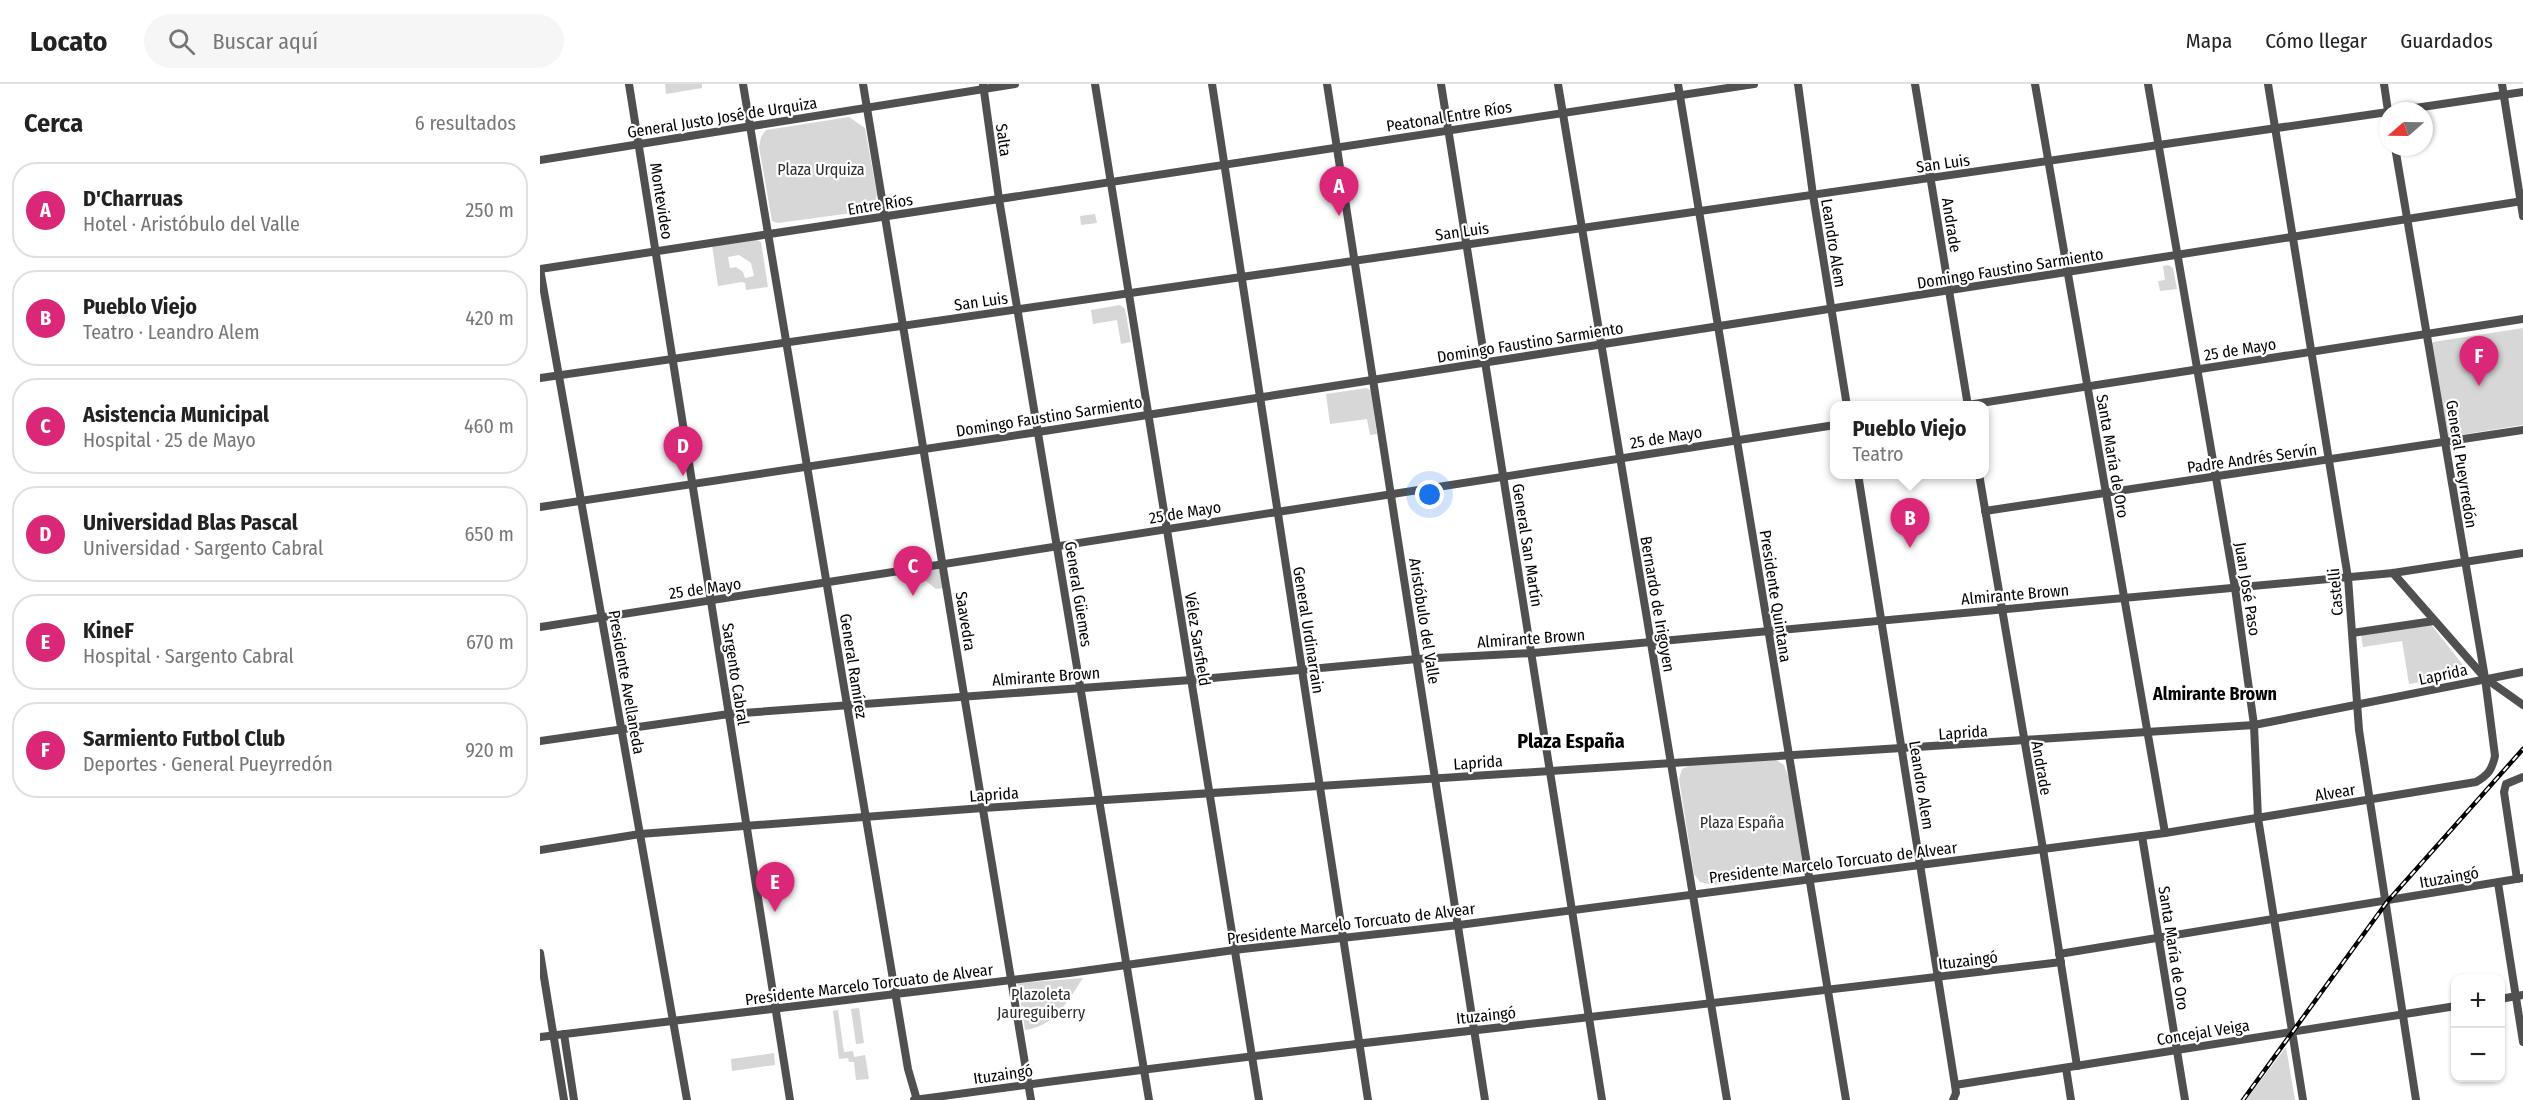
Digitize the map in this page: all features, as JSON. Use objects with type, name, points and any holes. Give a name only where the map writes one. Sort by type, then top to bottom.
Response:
[{"type":"street","name":"Montevideo","points":[[629,84],[656,252]]},
{"type":"street","name":"General Ramírez","points":[[743,84],[788,341],[895,994],[908,1069],[916,1100]]},
{"type":"street","name":"Saavedra","points":[[863,84],[1031,1100]]},
{"type":"street","name":"General Justo José de Urquiza","points":[[540,160],[752,127],[983,86],[1016,84]]},
{"type":"street","name":"Vélez Sarsfield","points":[[1095,84],[1259,1100]]},
{"type":"street","name":"General Urdinarrain","points":[[1212,84],[1368,1100]]},
{"type":"street","name":"Aristóbulo del Valle","points":[[1327,84],[1485,1100]]},
{"type":"street","name":"General San Martín","points":[[1441,84],[1533,653],[1602,1100]]},
{"type":"street","name":"Bernardo de Irigoyen","points":[[1558,84],[1694,893],[1726,1100]]},
{"type":"street","name":"Presidente Quintana","points":[[1678,84],[1845,1100]]},
{"type":"street","points":[[1680,96],[1754,84]]},
{"type":"street","name":"Leandro Alem","points":[[1798,84],[1813,195],[1846,401]]},
{"type":"street","name":"Andrade","points":[[1915,84],[1965,401]]},
{"type":"street","name":"Santa María de Oro","points":[[2035,84],[2164,833]]},
{"type":"street","name":"Juan José Paso","points":[[2148,84],[2235,588],[2254,725],[2258,818],[2303,1100]]},
{"type":"street","name":"Castelli","points":[[2268,84],[2348,578],[2357,706],[2416,1100]]},
{"type":"street","points":[[2384,84],[2387,102]]},
{"type":"street","points":[[2502,84],[2523,216]]},
{"type":"street","name":"Salta","points":[[983,86],[999,199]]},
{"type":"street","points":[[2433,105],[2523,92]]},
{"type":"street","name":"Peatonal Entre Ríos","points":[[1224,165],[1680,96]]},
{"type":"street","name":"San Luis","points":[[540,378],[2379,113]]},
{"type":"street","name":"General Pueyrredón","points":[[2396,156],[2485,678],[2495,756]]},
{"type":"street","name":"Entre Ríos","points":[[540,269],[1224,165]]},
{"type":"street","name":"General Güemes","points":[[999,199],[1149,1100]]},
{"type":"street","name":"Domingo Faustino Sarmiento","points":[[540,507],[2522,202]]},
{"type":"street","name":"Sargento Cabral","points":[[656,252],[790,1100]]},
{"type":"street","name":"Presidente Avellaneda","points":[[540,269],[687,1100]]},
{"type":"street","name":"25 de Mayo","points":[[1989,401],[2523,319]]},
{"type":"street","name":"25 de Mayo","points":[[540,627],[828,584],[1168,528],[1830,426]]},
{"type":"street","name":"Padre Andrés Servín","points":[[1985,511],[2523,430]]},
{"type":"street","name":"Leandro Alem","points":[[1859,479],[1955,1085],[1956,1093],[1953,1100]]},
{"type":"street","name":"Andrade","points":[[1980,479],[2043,849],[2077,1066]]},
{"type":"street","name":"Almirante Brown","points":[[540,741],[729,714],[1191,680],[1417,659],[1533,653],[2348,578],[2523,553]]},
{"type":"street","points":[[2393,573],[2485,678],[2523,705]]},
{"type":"street","points":[[2352,633],[2434,621]]},
{"type":"street","name":"Laprida","points":[[540,850],[639,834],[983,808],[2024,742],[2254,725],[2523,672]]},
{"type":"street","name":"Alvear","points":[[2164,833],[2476,782],[2487,776],[2493,768],[2495,756]]},
{"type":"street","points":[[2520,879],[2504,792],[2506,784],[2523,777]]},
{"type":"street","name":"Presidente Marcelo Torcuato de Alvear","points":[[540,1037],[1012,980],[1234,950],[1459,925],[2164,833]]},
{"type":"street","name":"Santa María de Oro","points":[[2142,836],[2185,1100]]},
{"type":"street","name":"Ituzaingó","points":[[916,1100],[1360,1043],[1938,977],[2060,958],[2158,938],[2520,879]]},
{"type":"street","points":[[2498,883],[2519,996],[2523,1042]]},
{"type":"street","points":[[540,953],[564,1100]]},
{"type":"street","name":"Concejal Veiga","points":[[1955,1085],[2451,1007]]},
{"type":"street","points":[[564,1034],[574,1100]]},
{"type":"street","points":[[2066,1068],[2071,1100]]},
{"type":"green space","points":[[665,84],[702,84],[702,88],[666,94]]},
{"type":"green space","name":"Plaza Urquiza","points":[[849,117],[865,128],[877,195],[874,205],[867,211],[778,223],[772,221],[759,147],[761,137],[766,130]]},
{"type":"green space","points":[[1095,214],[1097,223],[1081,225],[1080,216]]},
{"type":"green space","points":[[755,239],[761,242],[768,287],[746,290],[745,283],[742,282],[718,286],[712,245]],"holes":[[[739,255],[751,263],[754,276],[745,278],[743,272],[736,267],[730,268],[728,257]]]},
{"type":"green space","points":[[2168,265],[2173,268],[2177,289],[2160,291],[2158,281],[2165,280],[2163,266]]},
{"type":"green space","points":[[1120,305],[1125,309],[1131,342],[1121,344],[1117,320],[1093,324],[1091,310]]},
{"type":"green space","points":[[2523,328],[2523,425],[2447,437],[2429,348],[2433,342]]},
{"type":"green space","points":[[1367,388],[1371,391],[1377,434],[1370,435],[1367,419],[1330,424],[1326,394]]},
{"type":"green space","points":[[940,569],[943,588],[936,589],[922,578],[921,571]]},
{"type":"green space","points":[[2426,618],[2470,674],[2409,684],[2402,641],[2363,647],[2360,629]]},
{"type":"green space","name":"Plaza España","points":[[1776,760],[1784,765],[1790,781],[1804,864],[1801,873],[1713,885],[1700,882],[1694,874],[1679,779],[1682,769],[1691,765]]},
{"type":"green space","name":"Plazoleta Jaureguiberry","points":[[1083,978],[1059,1012],[1044,1024],[1025,1030],[1018,983]]},
{"type":"green space","points":[[859,1008],[864,1043],[856,1044],[851,1009]]},
{"type":"green space","points":[[838,1010],[844,1052],[853,1051],[854,1057],[865,1055],[869,1079],[856,1080],[854,1062],[849,1062],[848,1058],[839,1059],[833,1011]]},
{"type":"green space","points":[[2286,1047],[2295,1100],[2246,1100]]},
{"type":"green space","points":[[774,1053],[775,1065],[732,1071],[731,1059]]},
{"type":"railway","points":[[2243,1100],[2387,902],[2523,749]]},
{"type":"place","name":"D'Charruas","points":[[1339,216]]},
{"type":"place","name":"Sarmiento Futbol Club","points":[[2479,386]]},
{"type":"place","name":"Universidad Blas Pascal","points":[[683,476]]},
{"type":"place","name":"Pueblo Viejo","points":[[1910,548]]},
{"type":"place","name":"Asistencia Municipal","points":[[913,596]]},
{"type":"place","name":"KineF","points":[[775,912]]},
{"type":"district","name":"Almirante Brown","points":[[2215,694]]},
{"type":"district","name":"Plaza España","points":[[1571,741]]}]
